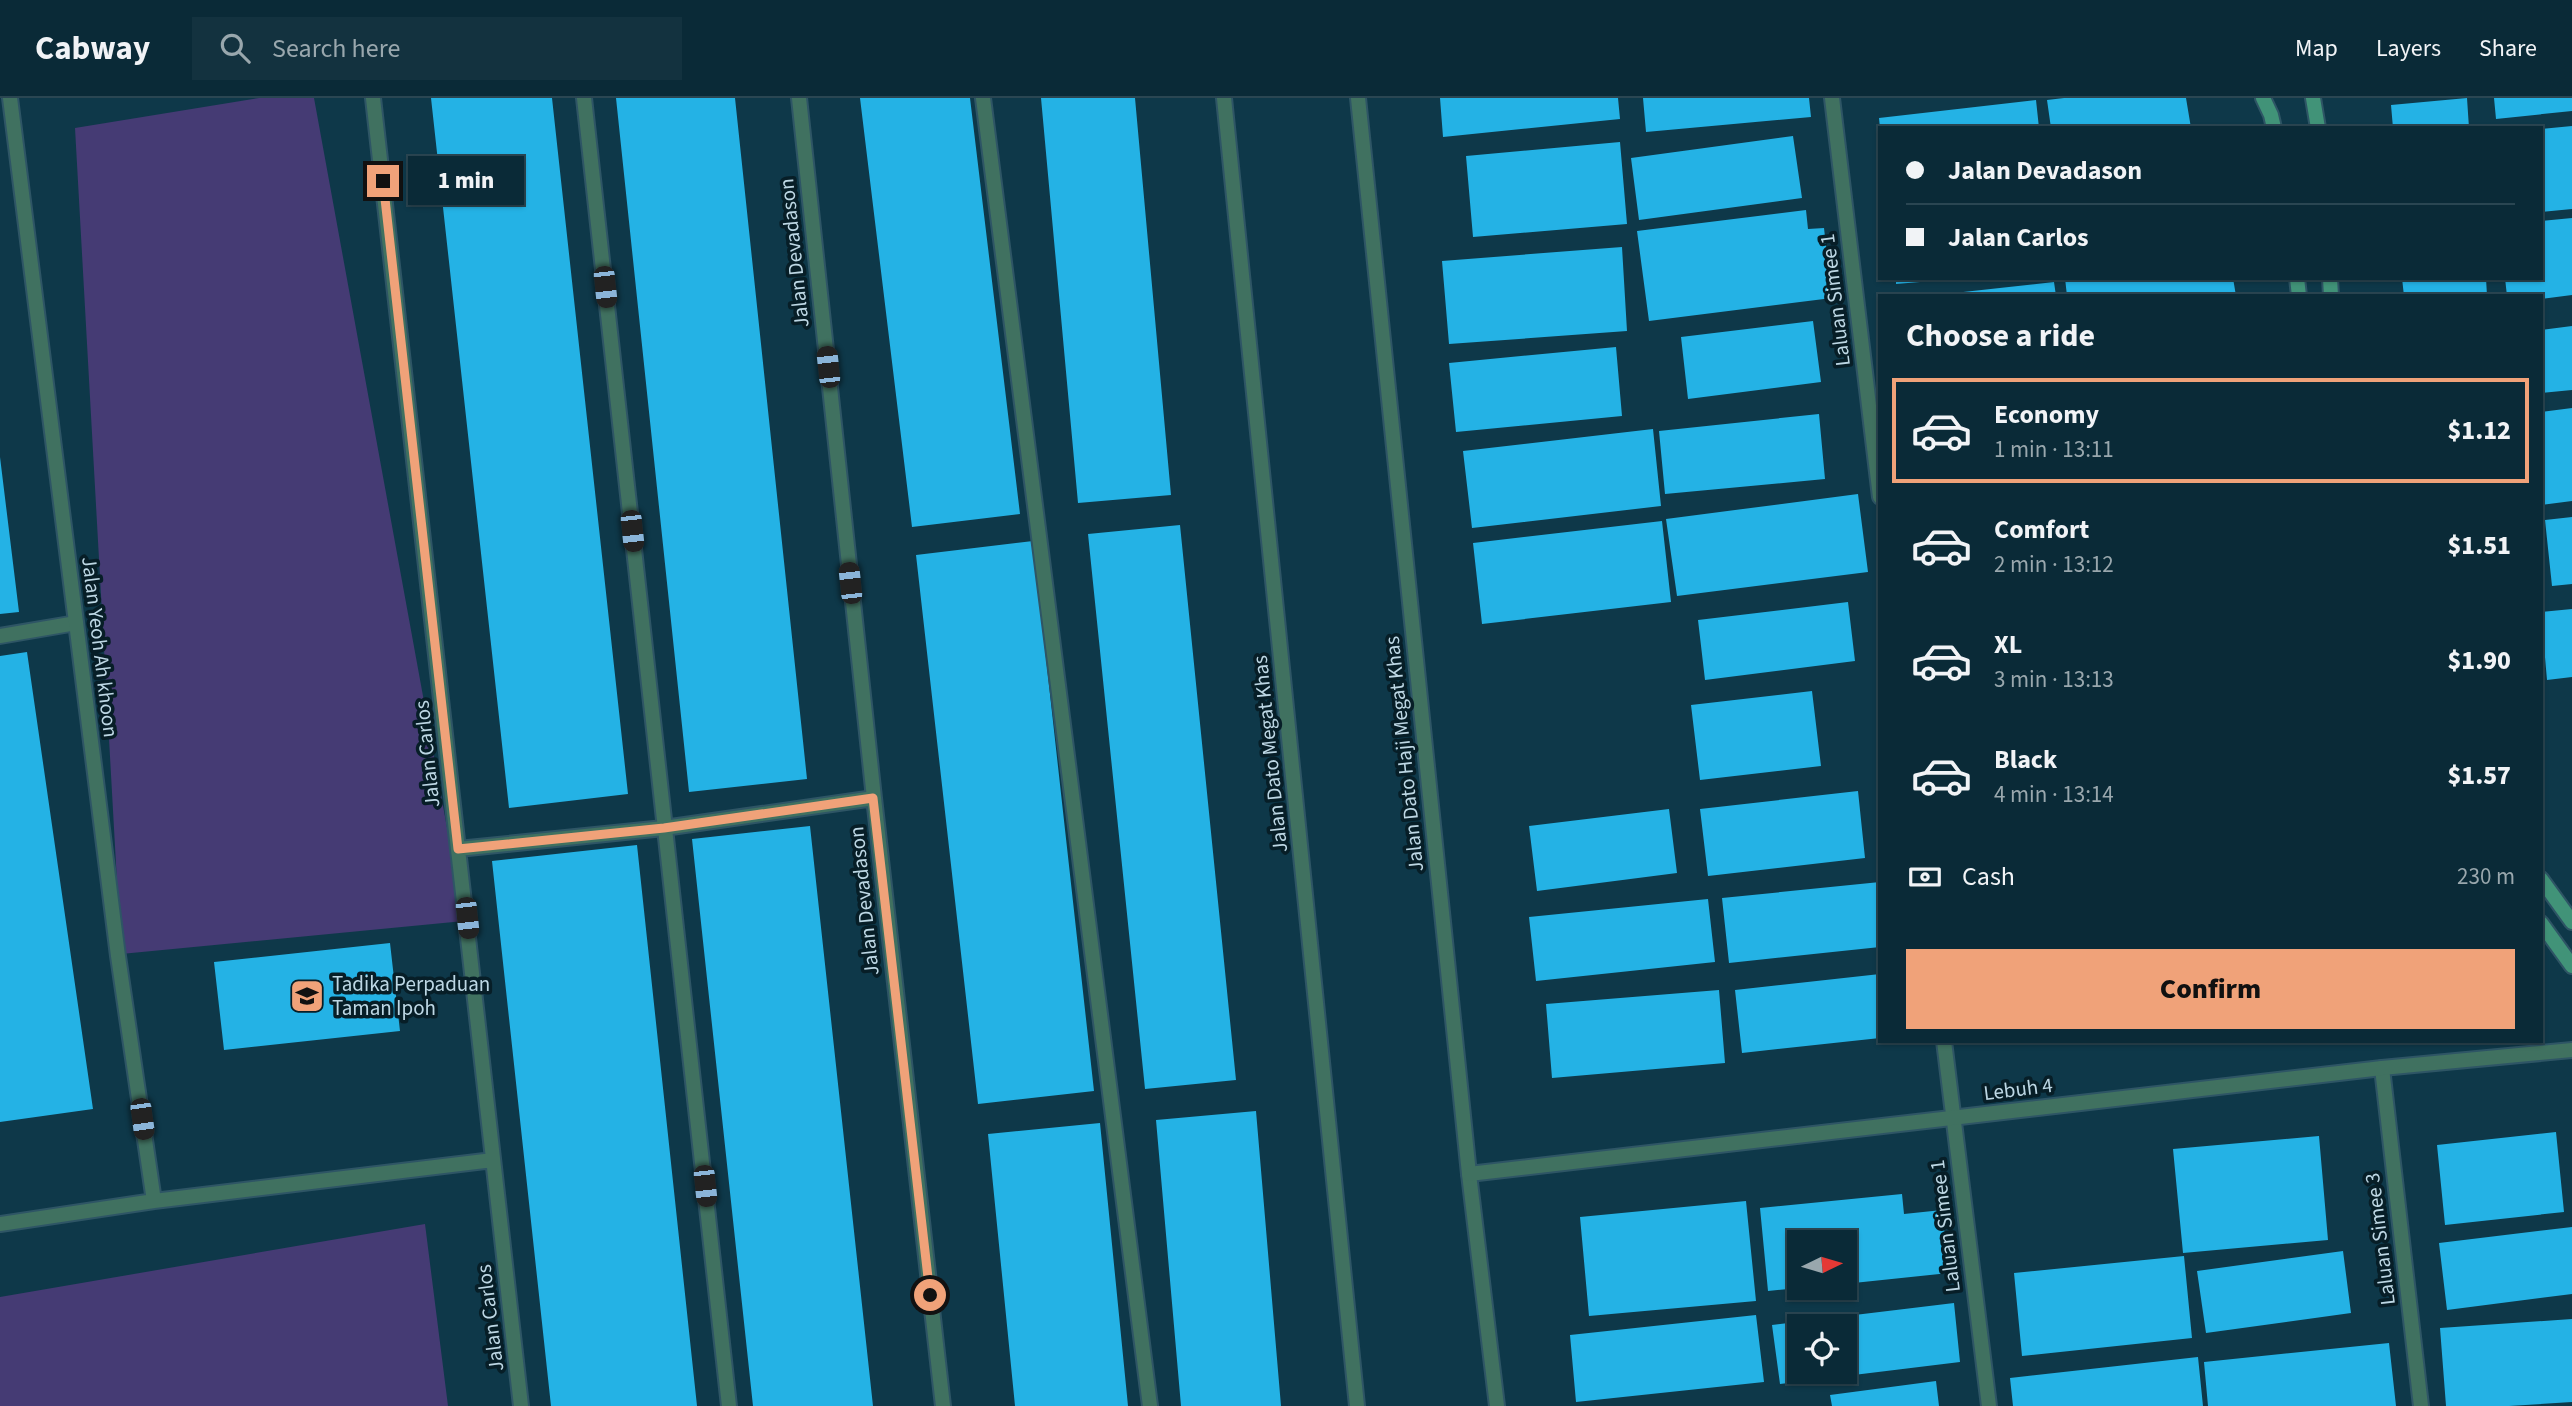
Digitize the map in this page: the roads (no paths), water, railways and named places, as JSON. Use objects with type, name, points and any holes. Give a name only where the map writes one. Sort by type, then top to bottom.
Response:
[{"type":"main road","points":[[2263,98],[2272,115],[2274,126]]},
{"type":"main road","points":[[2312,98],[2318,126]]},
{"type":"main road","points":[[2543,883],[2572,922]]},
{"type":"main road","points":[[2543,926],[2572,966]]},
{"type":"street","name":"Jalan Yeoh Ah khoon","points":[[10,98],[118,956],[154,1201]]},
{"type":"street","name":"Jalan Carlos","points":[[373,98],[521,1406]]},
{"type":"street","points":[[584,98],[729,1406]]},
{"type":"street","name":"Jalan Devadason","points":[[799,98],[873,798],[943,1406]]},
{"type":"street","points":[[983,98],[1150,1406]]},
{"type":"street","name":"Jalan Dato Megat Khas","points":[[1224,98],[1357,1406]]},
{"type":"street","name":"Jalan Dato Haji Megat Khas","points":[[1358,98],[1469,1174],[1497,1406]]},
{"type":"street","name":"Laluan Simee 1","points":[[1832,98],[1878,480]]},
{"type":"street","points":[[0,636],[76,624]]},
{"type":"street","points":[[458,849],[664,828],[873,798]]},
{"type":"street","name":"Laluan Simee 1","points":[[1944,1043],[1989,1406]]},
{"type":"street","name":"Lebuh 4","points":[[1469,1174],[2382,1068],[2572,1050]]},
{"type":"street","name":"Laluan Simee 3","points":[[2382,1068],[2421,1406]]},
{"type":"street","points":[[0,1224],[154,1201],[493,1160]]},
{"type":"place","name":"Tadika Perpaduan Taman Ipoh","points":[[307,996]]}]
